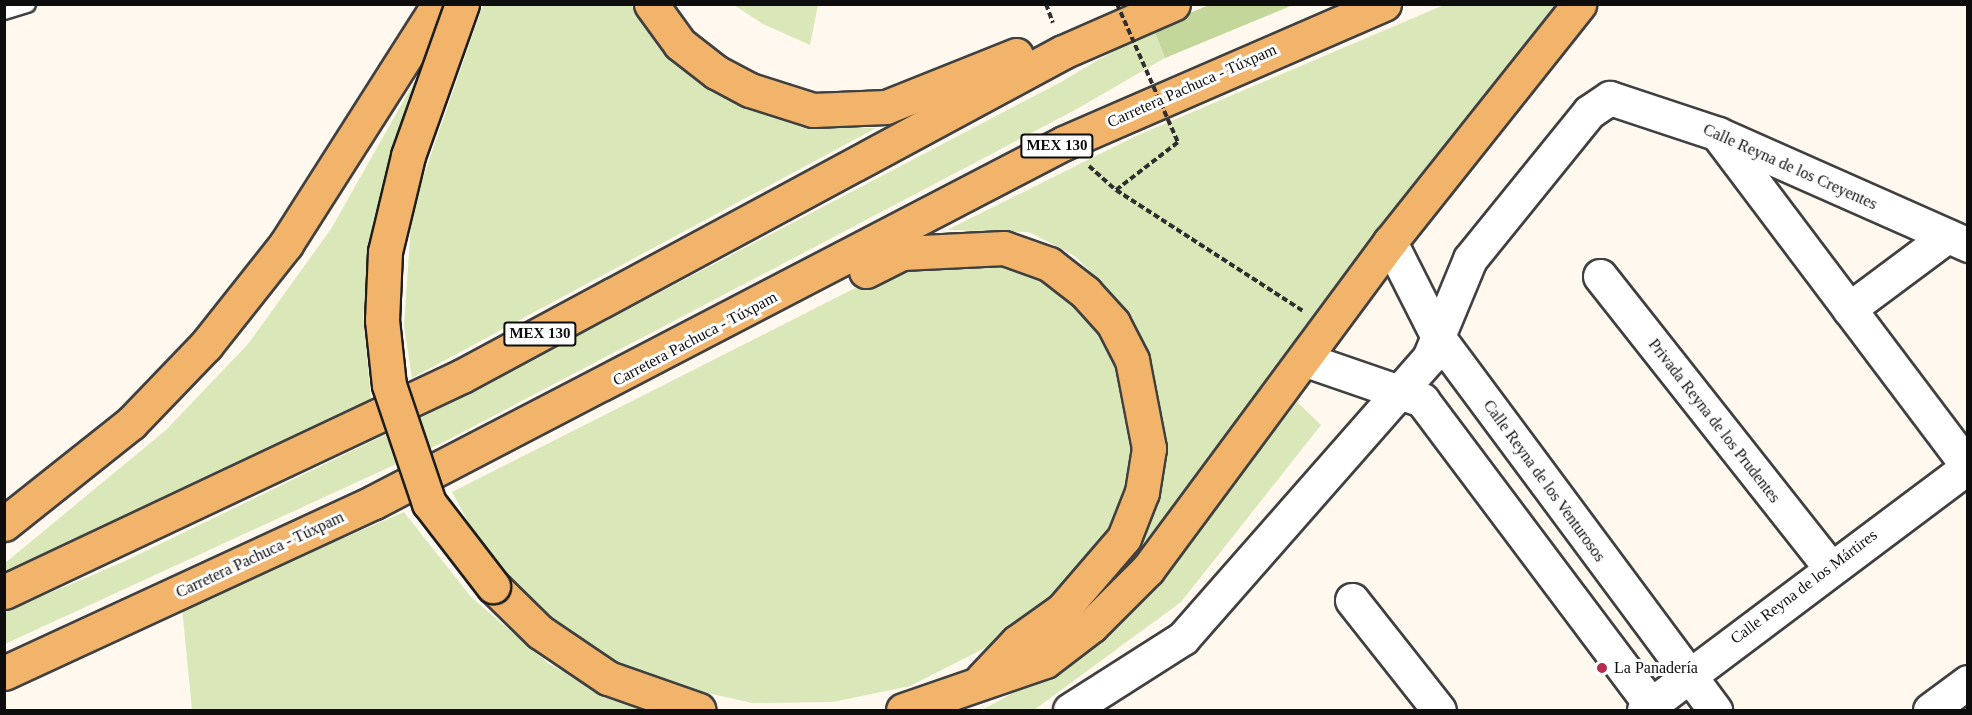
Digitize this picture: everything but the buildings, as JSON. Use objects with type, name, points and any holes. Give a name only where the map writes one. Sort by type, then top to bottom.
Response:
[{"type":"main road","points":[[4,524],[131,423],[206,345],[286,244],[439,4]]},
{"type":"main road","points":[[462,4],[408,156],[385,252],[382,320],[389,385],[424,492],[493,586],[540,632],[608,678],[699,711]]},
{"type":"main road","points":[[651,4],[680,44],[716,72],[750,90],[813,110],[886,107],[1019,54],[1063,52]]},
{"type":"main road","name":"MEX 130","points":[[4,592],[462,376],[1063,52],[1173,4]]},
{"type":"main road","name":"Carretera Pachuca - Túxpam","points":[[4,673],[374,502],[743,314],[1064,143],[1384,4]]},
{"type":"main road","points":[[903,711],[1045,661],[1091,626],[1148,569],[1306,360],[1390,242],[1579,4]]},
{"type":"main road","points":[[743,314],[808,298],[903,253],[1004,248],[1050,264],[1085,292],[1113,323],[1132,360],[1144,405],[1149,448],[1138,501],[1124,538],[1098,574],[979,683]]},
{"type":"street","name":"Calle Reyna de los Creyentes","points":[[1438,337],[1470,259],[1589,112],[1610,98],[1718,134],[1957,240]]},
{"type":"street","points":[[1718,134],[1967,467]]},
{"type":"street","points":[[1849,309],[1957,240]]},
{"type":"street","name":"Calle Reyna de los Venturosos","points":[[1390,242],[1438,337],[1715,711]]},
{"type":"street","name":"Privada Reyna de los Prudentes","points":[[1600,276],[1828,566]]},
{"type":"street","points":[[1070,711],[1183,638],[1399,388],[1429,358],[1438,337]]},
{"type":"street","points":[[1306,360],[1399,388],[1422,400],[1650,709]]},
{"type":"street","name":"Calle Reyna de los Mártires","points":[[1650,709],[1688,675],[1828,566],[1967,467]]},
{"type":"street","points":[[1352,600],[1439,711]]},
{"type":"street","points":[[1930,711],[1968,682]]},
{"type":"lane","points":[[4,11],[27,4]]},
{"type":"path","points":[[1046,4],[1048,10]]},
{"type":"path","points":[[1116,190],[1178,142],[1117,4]]},
{"type":"path","points":[[1064,143],[1116,190],[1329,327]]},
{"type":"green space","points":[[483,5],[631,5],[673,60],[714,90],[766,113],[820,127],[876,128],[412,378],[404,326],[412,209]]},
{"type":"green space","points":[[734,5],[818,5],[810,45],[763,24]]},
{"type":"green space","points":[[1209,5],[1293,5],[1165,58],[1153,28]]},
{"type":"green space","points":[[1444,5],[1560,5],[1380,228],[1142,547],[1137,541],[1160,479],[1164,429],[1154,375],[1134,329],[1112,295],[1075,256],[1029,232],[947,230],[1136,136]]},
{"type":"green space","points":[[1153,28],[1165,58],[1075,110],[442,443],[5,644],[5,612],[123,562],[428,414],[1059,83]]},
{"type":"green space","points":[[430,54],[373,220],[363,316],[371,399],[5,576],[5,563],[166,430],[248,344],[331,229]]},
{"type":"green space","points":[[989,263],[1047,281],[1093,322],[1121,367],[1134,421],[1134,466],[1122,517],[1051,603],[991,645],[910,686],[833,702],[752,703],[672,685],[604,656],[540,610],[484,551],[452,492],[879,276],[931,265]]},
{"type":"green space","points":[[1297,402],[1321,425],[1181,602],[1034,710],[982,710],[1081,655],[1158,581]]},
{"type":"green space","points":[[404,512],[471,597],[549,664],[639,710],[192,710],[182,608]]},
{"type":"place","name":"La Panadería","points":[[1602,668]]}]
